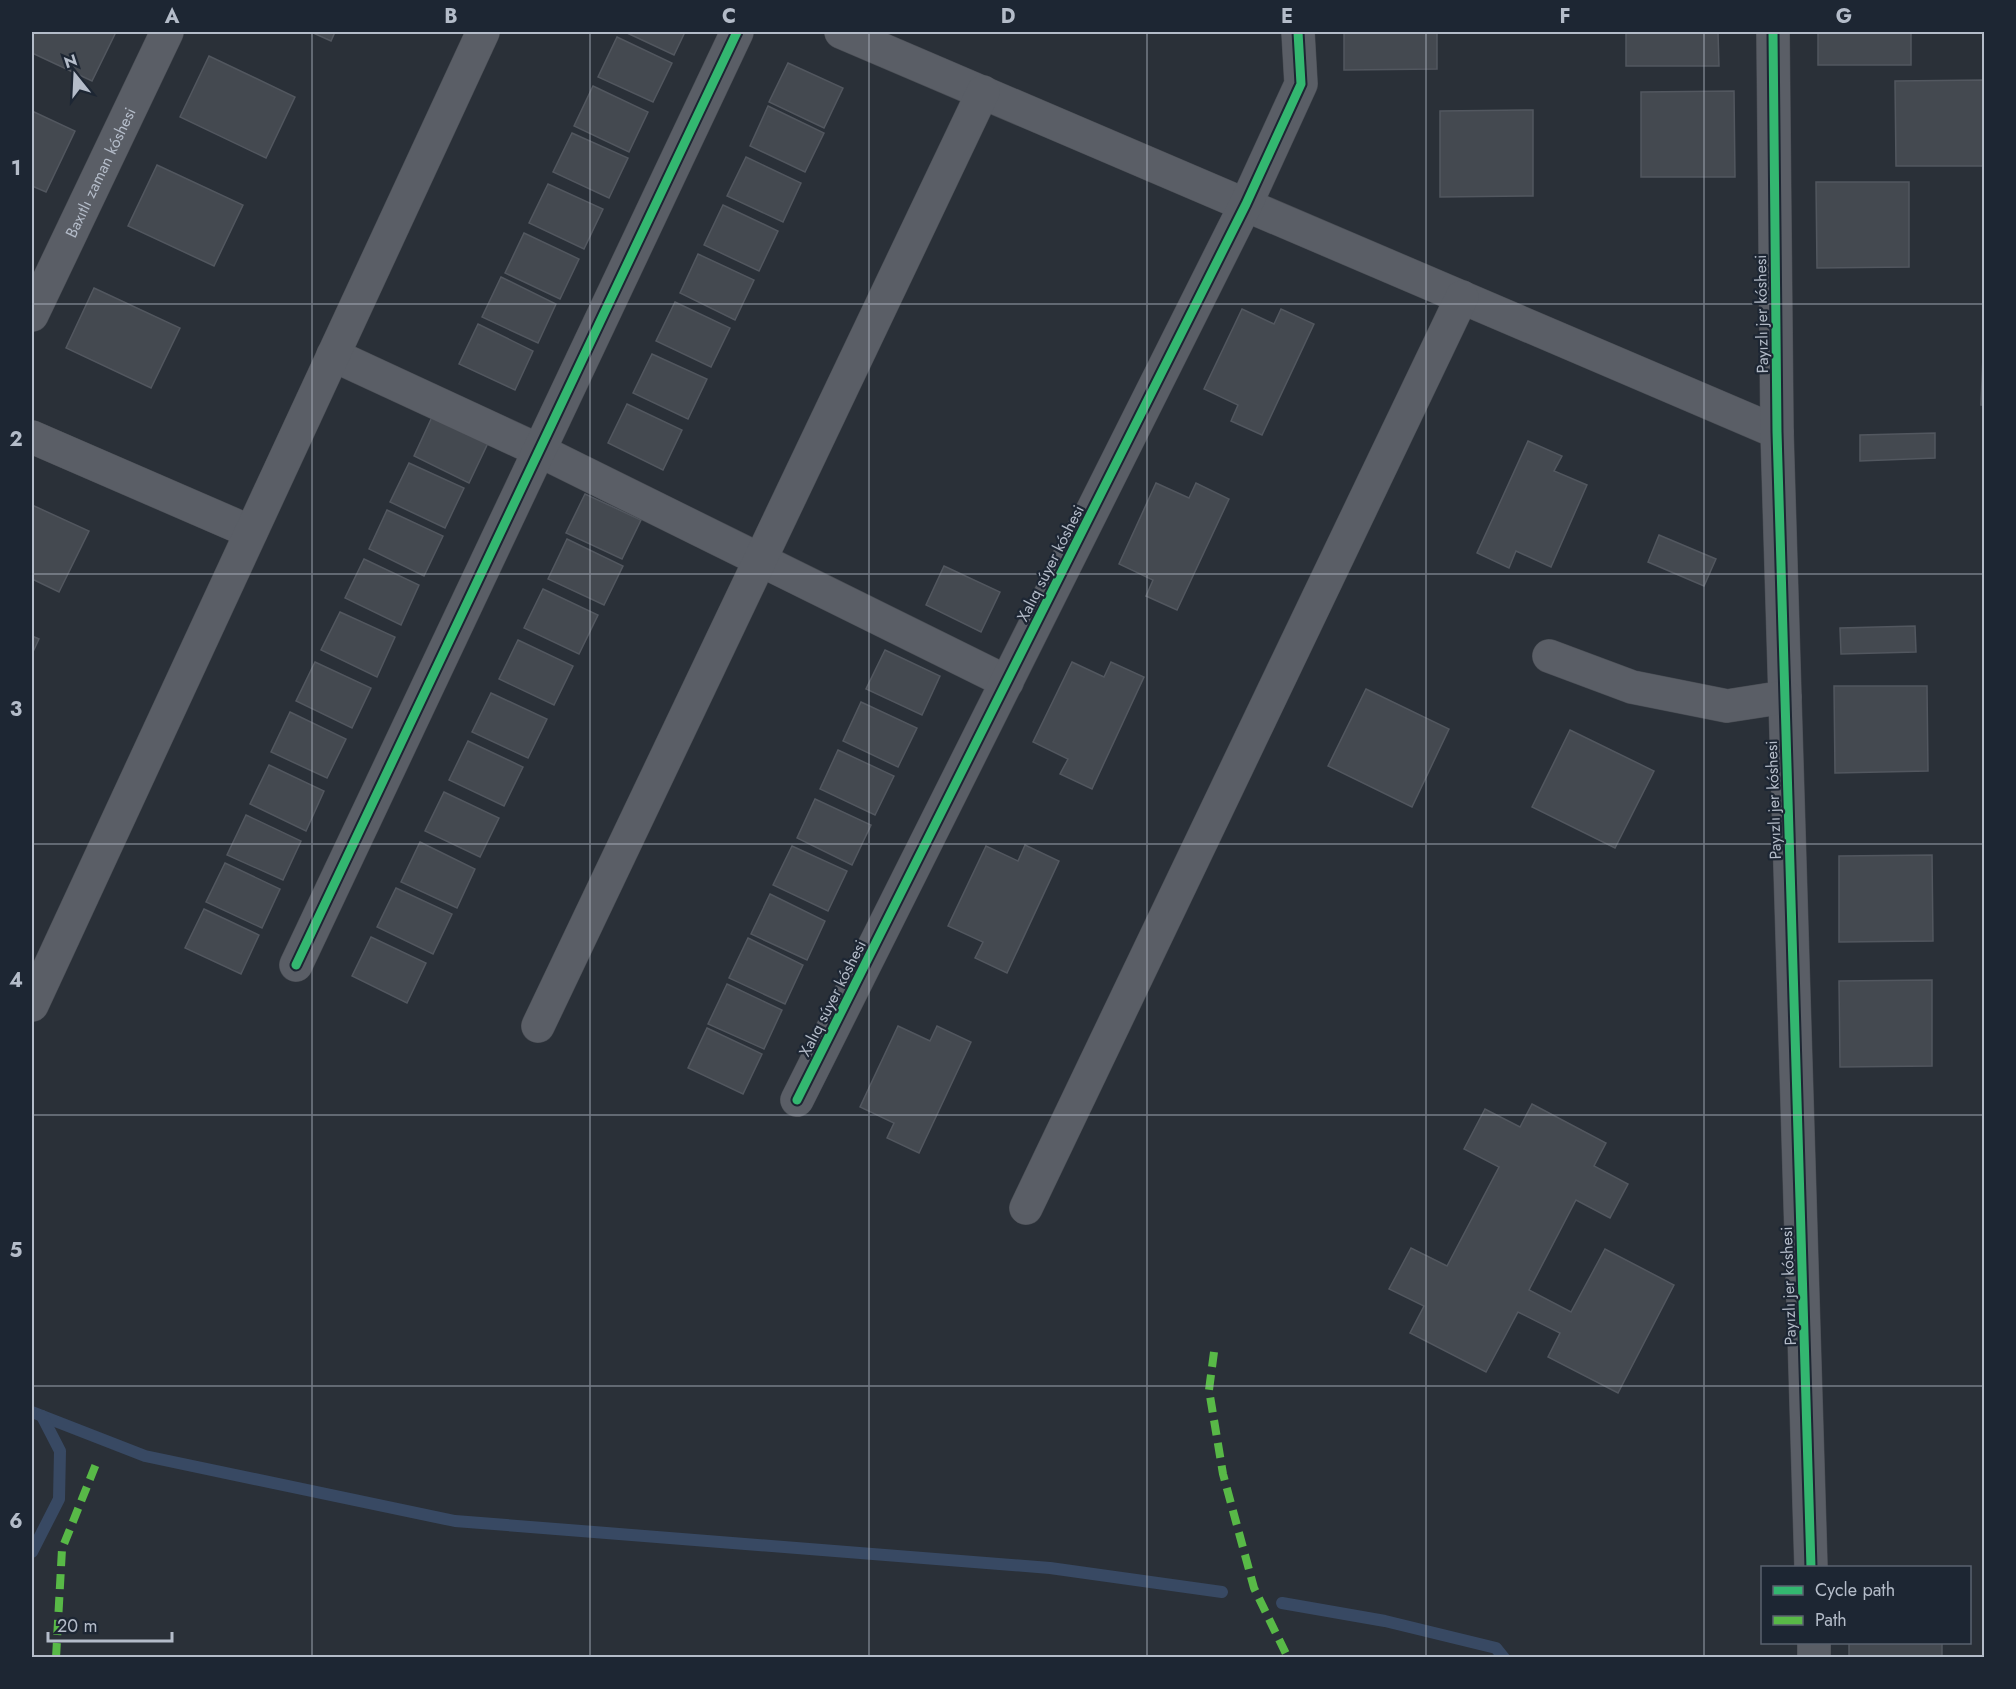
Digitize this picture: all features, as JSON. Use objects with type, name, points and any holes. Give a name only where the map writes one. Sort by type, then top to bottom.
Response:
[{"type":"street","name":"Baxıtlı zaman kóshesi","points":[[32,315],[167,32]]},
{"type":"street","points":[[32,1005],[483,32]]},
{"type":"street","points":[[296,965],[737,32]]},
{"type":"street","points":[[841,32],[1777,432]]},
{"type":"street","name":"Xalıq súyer kóshesi","points":[[797,1100],[1246,204],[1301,84],[1298,32]]},
{"type":"street","name":"Payızlı jer kóshesi","points":[[1773,32],[1777,432],[1811,1566]]},
{"type":"street","points":[[538,1026],[983,92]]},
{"type":"street","points":[[1026,1208],[1462,297]]},
{"type":"street","points":[[333,355],[538,450],[1007,682]]},
{"type":"street","points":[[32,437],[251,532]]},
{"type":"street","points":[[1549,656],[1632,687],[1727,706],[1785,698]]},
{"type":"building","points":[[32,32],[116,32],[92,81],[32,53]]},
{"type":"building","points":[[311,32],[335,32],[331,41]]},
{"type":"building","points":[[625,32],[685,32],[674,55]]},
{"type":"building","points":[[1344,32],[1437,32],[1437,69],[1344,70]]},
{"type":"building","points":[[1626,32],[1718,32],[1719,66],[1626,66]]},
{"type":"building","points":[[1818,32],[1911,32],[1911,65],[1818,65]]},
{"type":"building","points":[[617,37],[672,63],[653,102],[598,77]]},
{"type":"building","points":[[209,56],[295,97],[266,158],[180,117]]},
{"type":"building","points":[[788,63],[843,88],[824,128],[769,102]]},
{"type":"building","points":[[1984,80],[1984,166],[1896,166],[1895,81]]},
{"type":"building","points":[[593,86],[648,112],[629,152],[574,126]]},
{"type":"building","points":[[1734,91],[1735,177],[1641,177],[1641,92]]},
{"type":"building","points":[[768,106],[824,133],[805,172],[750,146]]},
{"type":"building","points":[[1533,110],[1533,196],[1440,197],[1440,111]]},
{"type":"building","points":[[32,111],[75,131],[46,192],[32,186]]},
{"type":"building","points":[[572,133],[628,158],[609,198],[553,172]]},
{"type":"building","points":[[746,157],[801,183],[783,222],[727,196]]},
{"type":"building","points":[[157,165],[243,205],[214,266],[128,226]]},
{"type":"building","points":[[1816,182],[1909,182],[1909,267],[1817,268]]},
{"type":"building","points":[[548,184],[603,209],[584,249],[529,223]]},
{"type":"building","points":[[723,205],[778,231],[759,271],[704,245]]},
{"type":"building","points":[[524,233],[579,259],[560,299],[505,273]]},
{"type":"building","points":[[698,254],[754,280],[735,320],[680,293]]},
{"type":"building","points":[[501,277],[556,304],[538,343],[482,317]]},
{"type":"building","points":[[94,288],[180,328],[151,388],[66,348]]},
{"type":"building","points":[[675,302],[730,328],[711,367],[656,341]]},
{"type":"building","points":[[1242,309],[1274,324],[1281,309],[1314,324],[1262,435],[1231,421],[1238,405],[1204,389]]},
{"type":"building","points":[[478,324],[533,351],[515,390],[459,364]]},
{"type":"building","points":[[1984,331],[1984,405],[1981,405]]},
{"type":"building","points":[[652,354],[707,379],[688,419],[633,393]]},
{"type":"building","points":[[627,404],[682,430],[663,470],[608,443]]},
{"type":"building","points":[[432,417],[488,443],[469,483],[414,456]]},
{"type":"building","points":[[1935,433],[1935,458],[1860,461],[1860,435]]},
{"type":"building","points":[[1528,441],[1562,456],[1554,471],[1587,485],[1551,567],[1516,551],[1509,568],[1477,553]]},
{"type":"building","points":[[409,463],[464,488],[445,528],[390,502]]},
{"type":"building","points":[[1156,483],[1189,498],[1196,483],[1229,499],[1177,610],[1146,596],[1153,580],[1119,564]]},
{"type":"building","points":[[585,494],[641,520],[622,559],[566,533]]},
{"type":"building","points":[[32,505],[89,531],[59,592],[32,579]]},
{"type":"building","points":[[387,510],[443,536],[424,576],[369,549]]},
{"type":"building","points":[[1659,535],[1716,559],[1704,586],[1648,562]]},
{"type":"building","points":[[567,539],[623,566],[604,605],[548,579]]},
{"type":"building","points":[[364,559],[419,585],[401,625],[345,598]]},
{"type":"building","points":[[944,566],[1000,592],[981,632],[926,605]]},
{"type":"building","points":[[543,589],[598,615],[579,654],[524,628]]},
{"type":"building","points":[[340,612],[395,637],[377,677],[321,650]]},
{"type":"building","points":[[1915,626],[1916,652],[1841,654],[1840,628]]},
{"type":"building","points":[[32,636],[39,639],[32,654]]},
{"type":"building","points":[[518,640],[573,666],[554,705],[499,679]]},
{"type":"building","points":[[885,650],[940,676],[922,715],[866,689]]},
{"type":"building","points":[[315,662],[371,688],[352,728],[296,701]]},
{"type":"building","points":[[1072,662],[1104,677],[1111,662],[1144,677],[1092,789],[1060,774],[1068,759],[1033,742]]},
{"type":"building","points":[[1834,686],[1927,686],[1928,771],[1835,773]]},
{"type":"building","points":[[1366,689],[1449,729],[1412,807],[1328,766]]},
{"type":"building","points":[[491,693],[547,719],[528,758],[472,732]]},
{"type":"building","points":[[861,702],[917,728],[898,767],[843,741]]},
{"type":"building","points":[[290,712],[346,739],[327,778],[271,752]]},
{"type":"building","points":[[1570,730],[1654,771],[1615,848],[1532,807]]},
{"type":"building","points":[[468,741],[523,767],[504,806],[449,780]]},
{"type":"building","points":[[838,750],[894,776],[875,815],[820,789]]},
{"type":"building","points":[[269,765],[324,791],[306,831],[250,804]]},
{"type":"building","points":[[444,792],[499,818],[480,857],[425,831]]},
{"type":"building","points":[[815,799],[871,825],[852,865],[797,838]]},
{"type":"building","points":[[246,815],[301,841],[283,880],[227,855]]},
{"type":"building","points":[[420,842],[475,869],[457,908],[401,882]]},
{"type":"building","points":[[1025,845],[1059,861],[1007,973],[975,958],[983,942],[948,926],[986,846],[1018,861]]},
{"type":"building","points":[[792,846],[847,871],[828,911],[773,885]]},
{"type":"building","points":[[1932,855],[1933,941],[1839,942],[1839,856]]},
{"type":"building","points":[[225,863],[280,889],[262,928],[206,902]]},
{"type":"building","points":[[396,888],[452,914],[433,954],[377,927]]},
{"type":"building","points":[[770,894],[825,921],[807,960],[751,934]]},
{"type":"building","points":[[204,909],[259,935],[241,974],[185,948]]},
{"type":"building","points":[[371,937],[426,963],[407,1003],[352,976]]},
{"type":"building","points":[[748,938],[803,965],[785,1004],[729,978]]},
{"type":"building","points":[[1932,980],[1932,1066],[1840,1067],[1839,981]]},
{"type":"building","points":[[727,984],[782,1010],[764,1049],[708,1024]]},
{"type":"building","points":[[898,1026],[930,1041],[937,1026],[971,1042],[919,1153],[887,1138],[894,1123],[860,1107]]},
{"type":"building","points":[[707,1028],[762,1054],[743,1094],[688,1068]]},
{"type":"building","points":[[1532,1104],[1606,1143],[1594,1166],[1628,1184],[1610,1218],[1576,1200],[1529,1290],[1571,1312],[1605,1249],[1674,1285],[1618,1393],[1548,1357],[1560,1333],[1518,1312],[1486,1372],[1410,1333],[1424,1306],[1389,1289],[1411,1248],[1447,1266],[1499,1167],[1464,1149],[1485,1109],[1520,1127]]},
{"type":"building","points":[[1849,1644],[1942,1644],[1942,1658],[1849,1658]]},
{"type":"waterway","points":[[32,1412],[145,1456],[455,1521],[1050,1568],[1222,1592]]},
{"type":"waterway","points":[[32,1552],[59,1499],[60,1451],[42,1416]]},
{"type":"waterway","points":[[1282,1603],[1385,1621],[1496,1648],[1504,1658]]},
{"type":"marked path","points":[[1214,1352],[1209,1390],[1223,1474],[1254,1588],[1288,1658]]},
{"type":"marked path","points":[[56,1658],[62,1549],[98,1459]]},
{"type":"cycle path","points":[[296,965],[737,32]]},
{"type":"cycle path","points":[[797,1100],[1246,204],[1301,84],[1298,32]]},
{"type":"cycle path","points":[[1773,32],[1777,432],[1811,1566]]}]
